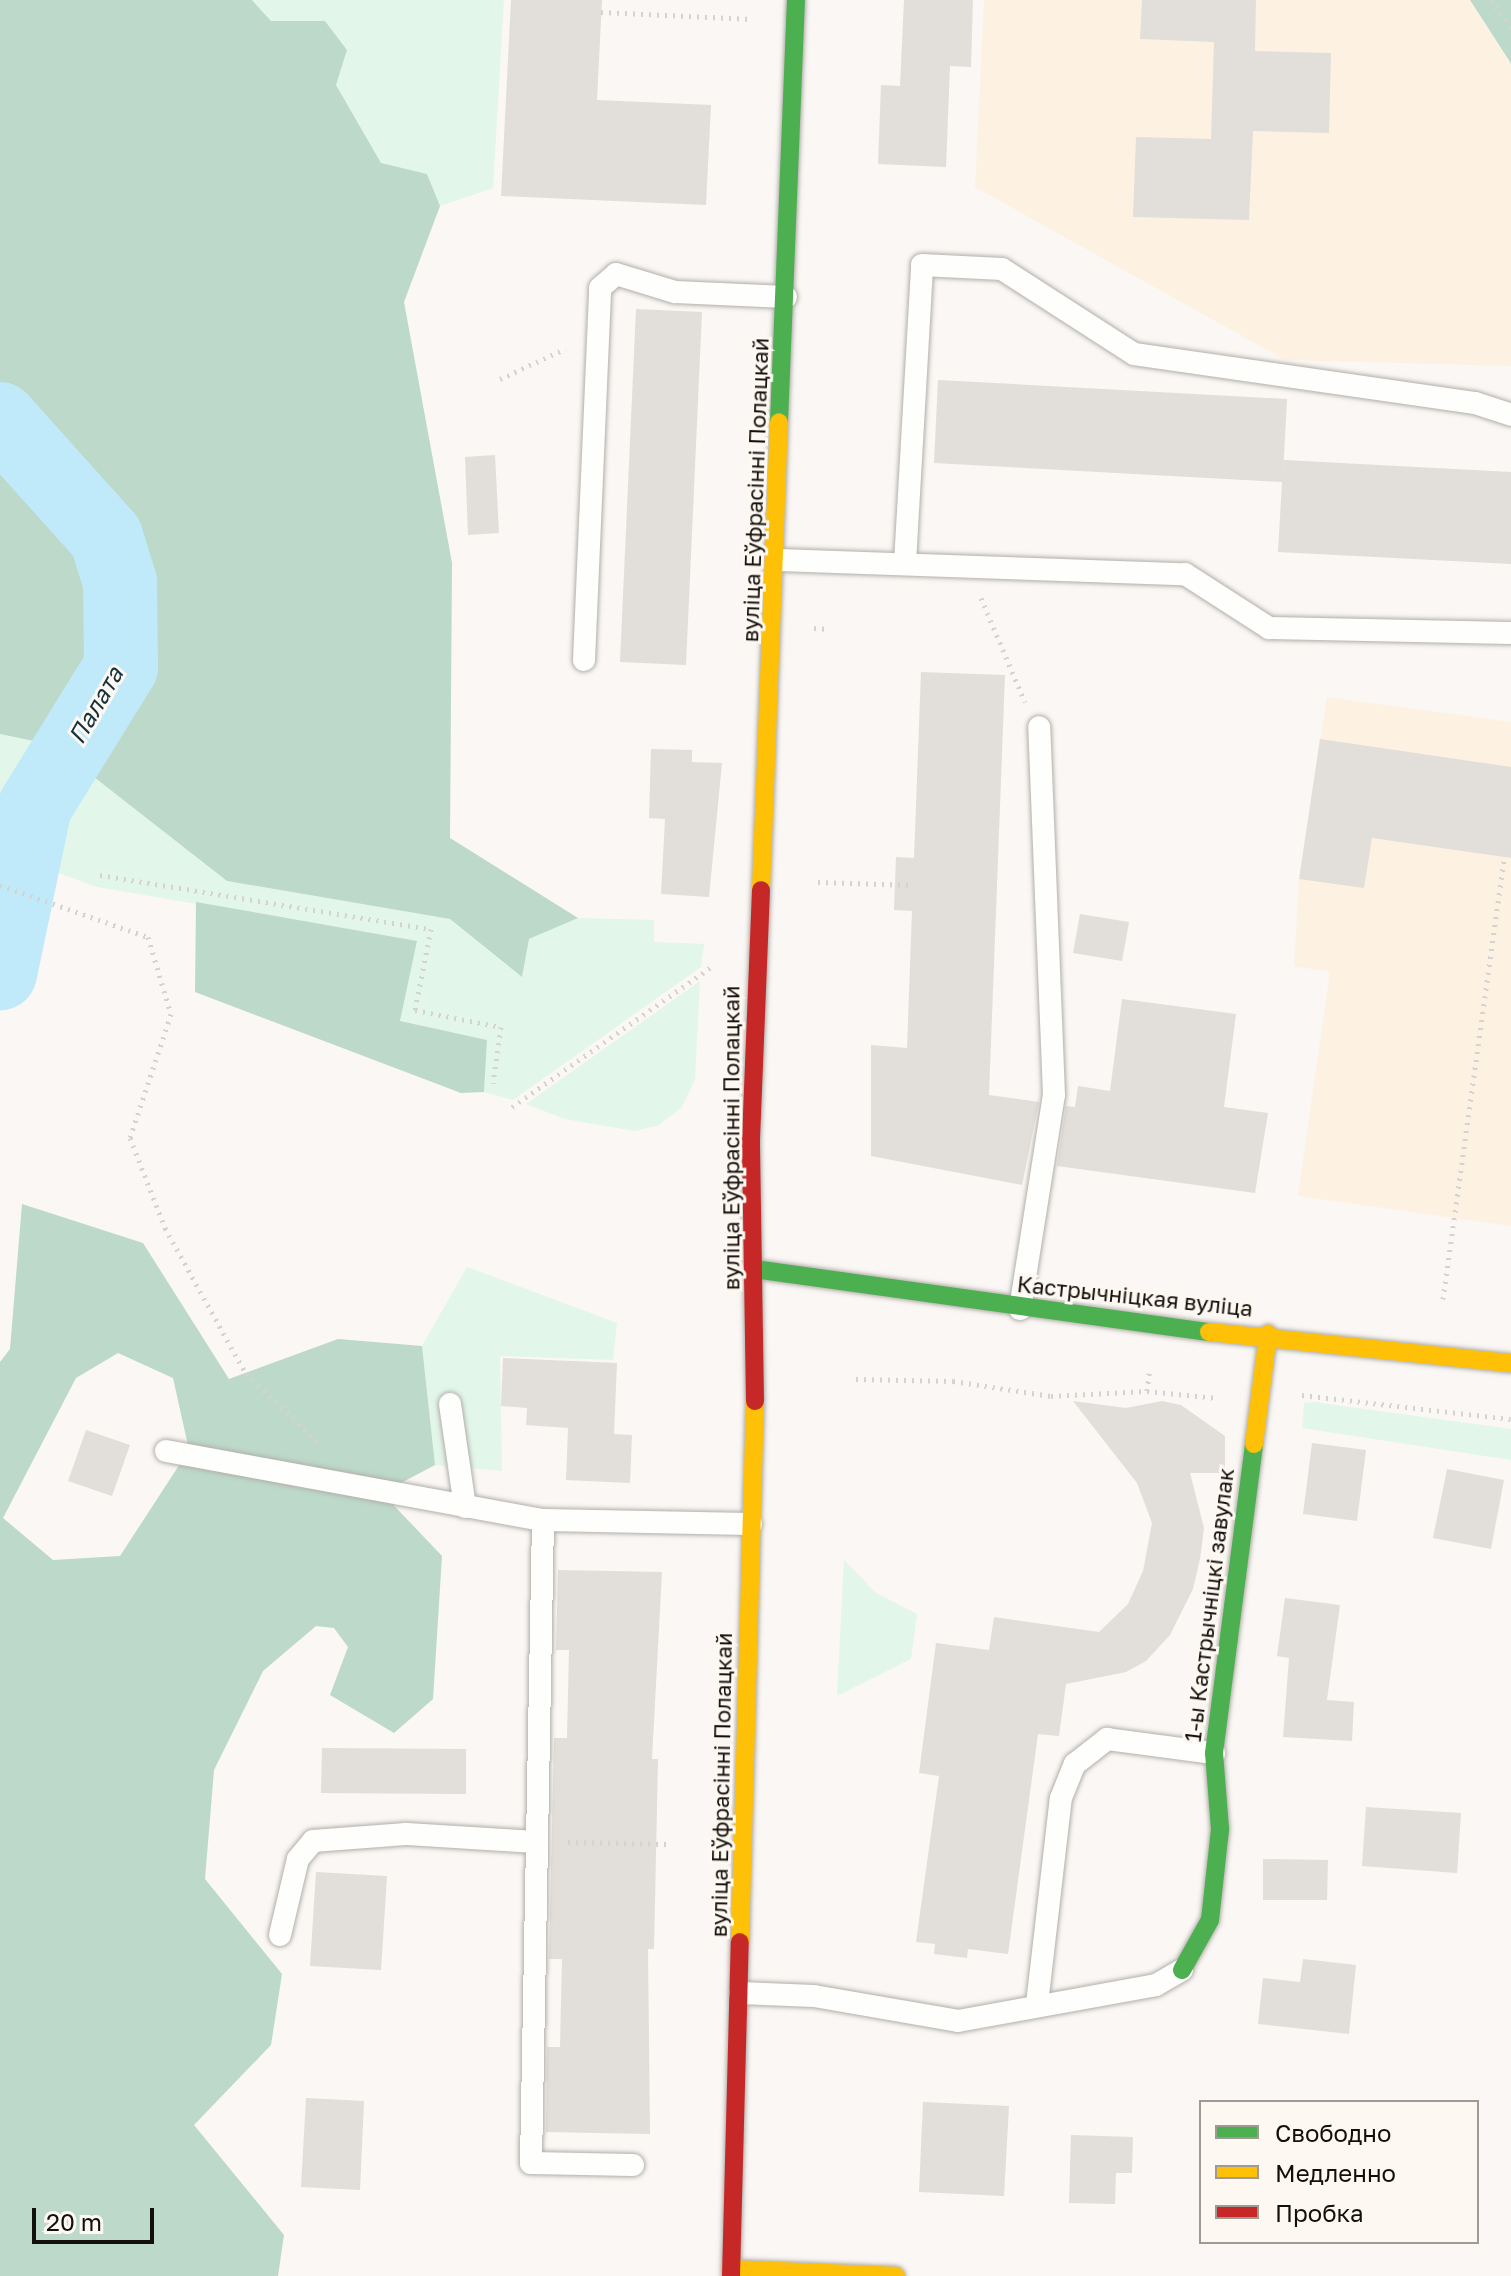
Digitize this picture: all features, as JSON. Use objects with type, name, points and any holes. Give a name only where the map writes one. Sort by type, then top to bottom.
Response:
[{"type":"main road","name":"вуліца Еўфрасінні Полацкай","points":[[731,2273],[751,1524],[754,1269],[751,1139],[757,944],[768,790],[796,0]]},
{"type":"main road","name":"Кастрычніцкая вуліца","points":[[754,1269],[1020,1309],[1511,1363]]},
{"type":"main road","name":"1-ы Кастрычніцкі завулак","points":[[1182,1970],[1210,1920],[1220,1829],[1214,1753],[1268,1334]]},
{"type":"main road","points":[[731,2273],[896,2276]]},
{"type":"lane","points":[[905,563],[922,265],[1002,269],[1134,354],[1475,403],[1511,415]]},
{"type":"lane","points":[[584,660],[600,288],[616,274],[675,292],[786,297]]},
{"type":"lane","points":[[776,560],[1185,574],[1269,628],[1511,633]]},
{"type":"lane","points":[[1020,1309],[1054,1095],[1039,727]]},
{"type":"lane","points":[[450,1404],[465,1507]]},
{"type":"lane","points":[[166,1451],[543,1520],[751,1524]]},
{"type":"lane","points":[[543,1520],[531,2163],[633,2165]]},
{"type":"lane","points":[[1037,2004],[1061,1798],[1075,1764],[1107,1739],[1214,1753]]},
{"type":"lane","points":[[280,1935],[298,1859],[313,1841],[406,1834],[537,1842]]},
{"type":"lane","points":[[740,1993],[814,1996],[958,2021],[1037,2004],[1156,1985],[1182,1970]]},
{"type":"path","points":[[1491,0],[1511,29]]},
{"type":"path","points":[[601,12],[758,19]]},
{"type":"path","points":[[500,379],[598,333]]},
{"type":"path","points":[[969,567],[1010,675],[1039,727]]},
{"type":"path","points":[[1443,1299],[1504,857]]},
{"type":"path","points":[[100,875],[431,929],[415,1010],[501,1027],[493,1083]]},
{"type":"path","points":[[818,882],[913,885]]},
{"type":"path","points":[[0,885],[148,937],[171,1014],[130,1138],[165,1228],[246,1374],[324,1448]]},
{"type":"path","points":[[512,1107],[710,968]]},
{"type":"path","points":[[856,1379],[953,1381],[1051,1396],[1147,1391],[1260,1400],[1316,1393],[1511,1419]]},
{"type":"path","points":[[537,1842],[667,1844]]},
{"type":"shaded area","points":[[984,0],[1470,0],[1511,65],[1511,366],[1285,360],[975,187]]},
{"type":"shaded area","points":[[1327,697],[1511,722],[1511,1226],[1298,1196],[1330,972],[1294,966],[1299,879]]},
{"type":"green space","points":[[0,0],[252,0],[271,21],[325,21],[347,50],[336,85],[381,163],[427,174],[440,206],[404,302],[452,563],[450,838],[578,918],[529,939],[522,977],[450,919],[227,881],[53,745],[0,734]]},
{"type":"green space","points":[[252,0],[504,0],[493,188],[440,206],[427,174],[381,164],[336,85],[347,50],[325,21],[271,21]]},
{"type":"green space","points":[[1470,0],[1511,0],[1511,65],[1510,62]]},
{"type":"green space","points":[[0,734],[53,745],[227,881],[450,919],[522,977],[529,939],[578,918],[654,920],[654,942],[704,944],[701,967],[513,1100],[484,1092],[487,1040],[400,1022],[416,941],[97,887],[0,852]]},
{"type":"green space","points":[[196,902],[417,941],[400,1021],[487,1040],[484,1092],[461,1093],[195,992]]},
{"type":"green space","points":[[700,981],[695,1079],[682,1107],[659,1125],[635,1131],[565,1119],[526,1104]]},
{"type":"green space","points":[[22,1204],[143,1243],[229,1379],[338,1339],[422,1346],[435,1465],[382,1493],[442,1556],[433,1699],[394,1733],[330,1695],[348,1647],[334,1628],[316,1626],[263,1671],[214,1770],[205,1879],[282,1974],[271,2045],[194,2125],[284,2235],[278,2276],[0,2276],[0,1362],[10,1349]],"holes":[[[118,1353],[173,1378],[189,1450],[120,1556],[53,1560],[3,1518],[76,1378]]]},
{"type":"green space","points":[[467,1267],[617,1323],[613,1360],[500,1356],[502,1471],[435,1465],[422,1346]]},
{"type":"green space","points":[[1304,1403],[1511,1429],[1511,1460],[1302,1428]]},
{"type":"green space","points":[[844,1560],[876,1593],[917,1614],[911,1659],[837,1696]]},
{"type":"building","points":[[511,0],[602,0],[597,100],[711,105],[706,205],[501,196]]},
{"type":"building","points":[[904,0],[973,0],[971,67],[950,66],[946,167],[878,164],[881,85],[900,86]]},
{"type":"building","points":[[1142,0],[1256,0],[1255,51],[1331,53],[1329,133],[1253,131],[1249,220],[1133,217],[1136,137],[1211,139],[1214,42],[1140,39]]},
{"type":"building","points":[[636,309],[702,312],[686,665],[620,662]]},
{"type":"building","points":[[938,380],[1287,399],[1283,475],[1284,460],[1511,472],[1511,564],[1278,552],[1282,482],[934,463]]},
{"type":"building","points":[[495,455],[499,533],[468,535],[465,457]]},
{"type":"building","points":[[921,672],[1005,675],[989,1095],[1039,1102],[1022,1185],[871,1156],[871,1045],[907,1048],[912,911],[894,910],[896,857],[914,858]]},
{"type":"building","points":[[1320,739],[1511,767],[1511,858],[1372,838],[1364,888],[1299,879]]},
{"type":"building","points":[[651,749],[692,750],[692,762],[722,763],[709,897],[661,894],[665,819],[649,818]]},
{"type":"building","points":[[1080,914],[1129,922],[1122,961],[1073,953]]},
{"type":"building","points":[[1122,999],[1236,1014],[1224,1107],[1268,1113],[1255,1193],[1057,1166],[1066,1106],[1075,1107],[1078,1086],[1110,1091]]},
{"type":"building","points":[[503,1358],[617,1363],[614,1434],[632,1435],[630,1483],[566,1480],[568,1428],[526,1425],[527,1408],[501,1406]]},
{"type":"building","points":[[1073,1401],[1126,1408],[1162,1401],[1181,1405],[1225,1436],[1225,1473],[1190,1473],[1204,1528],[1193,1589],[1170,1635],[1146,1661],[1126,1672],[1066,1684],[1059,1736],[1038,1734],[1008,1954],[968,1949],[967,1958],[934,1954],[935,1944],[916,1942],[939,1776],[919,1773],[936,1643],[989,1650],[994,1617],[1099,1632],[1128,1604],[1143,1571],[1152,1523],[1137,1483]]},
{"type":"building","points":[[86,1430],[130,1445],[112,1496],[68,1481]]},
{"type":"building","points":[[1312,1443],[1366,1450],[1357,1521],[1303,1514]]},
{"type":"building","points":[[1447,1469],[1504,1480],[1491,1549],[1433,1538]]},
{"type":"building","points":[[558,1570],[662,1572],[652,1759],[658,1759],[654,1949],[648,1949],[650,2134],[546,2132],[547,2047],[560,2047],[562,1959],[549,1959],[554,1738],[567,1738],[569,1650],[556,1650]]},
{"type":"building","points":[[1285,1598],[1340,1605],[1327,1700],[1354,1702],[1352,1741],[1283,1737],[1289,1658],[1277,1656]]},
{"type":"building","points":[[322,1748],[466,1749],[466,1794],[321,1793]]},
{"type":"building","points":[[1366,1807],[1461,1813],[1457,1873],[1362,1866]]},
{"type":"building","points":[[1263,1859],[1328,1860],[1327,1900],[1263,1900]]},
{"type":"building","points":[[316,1872],[387,1876],[381,1970],[310,1966]]},
{"type":"building","points":[[1303,1959],[1356,1965],[1349,2034],[1258,2024],[1263,1978],[1300,1982]]},
{"type":"building","points":[[306,2098],[364,2101],[360,2190],[301,2187]]},
{"type":"building","points":[[923,2102],[1009,2106],[1004,2196],[919,2192]]},
{"type":"building","points":[[1071,2135],[1133,2137],[1132,2173],[1116,2173],[1115,2204],[1069,2203]]},
{"type":"waterway","name":"Палата","points":[[0,419],[106,537],[120,582],[121,667],[35,806],[0,973]]},
{"type":"traffic: fast","points":[[779,422],[796,0]]},
{"type":"traffic: fast","points":[[754,1269],[1209,1332]]},
{"type":"traffic: fast","points":[[1182,1970],[1210,1920],[1220,1829],[1214,1753],[1254,1444]]},
{"type":"traffic: slow","points":[[761,890],[779,422]]},
{"type":"traffic: slow","points":[[1209,1332],[1511,1363]]},
{"type":"traffic: slow","points":[[1254,1444],[1268,1334]]},
{"type":"traffic: slow","points":[[740,1942],[755,1401]]},
{"type":"traffic: slow","points":[[731,2269],[896,2276]]},
{"type":"traffic: jam","points":[[755,1401],[751,1139],[761,890]]},
{"type":"traffic: jam","points":[[731,2276],[740,1942]]}]
